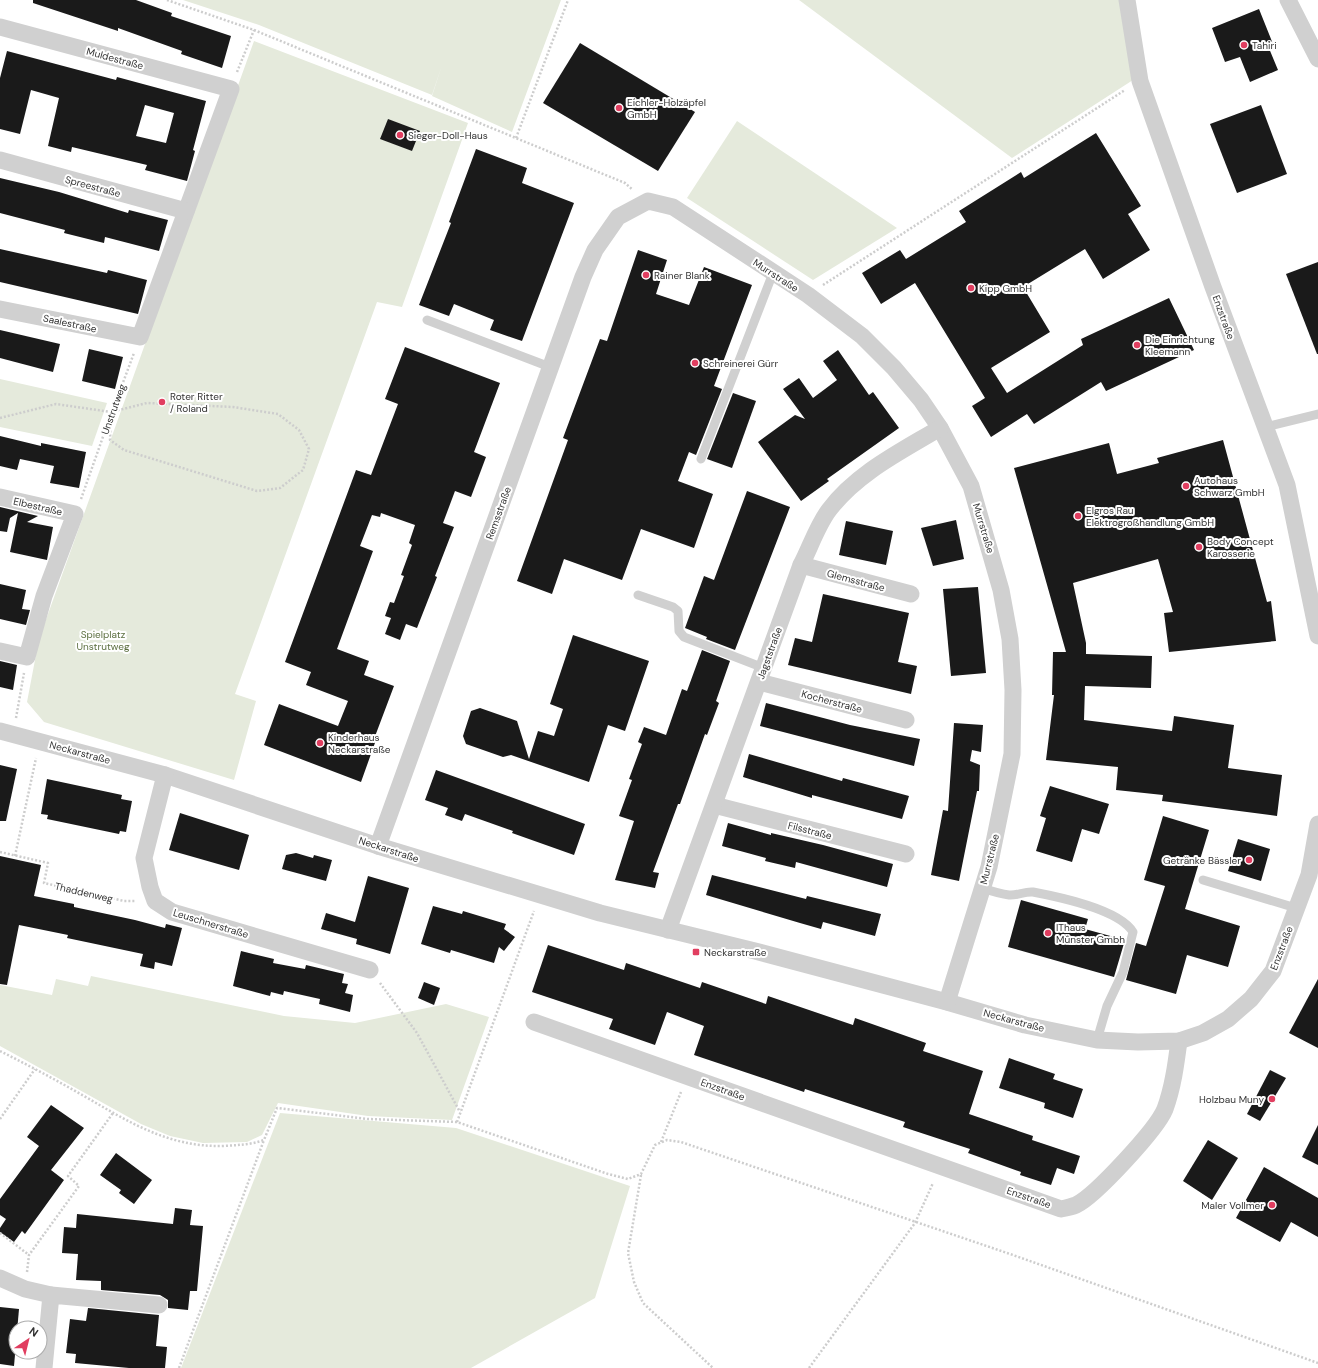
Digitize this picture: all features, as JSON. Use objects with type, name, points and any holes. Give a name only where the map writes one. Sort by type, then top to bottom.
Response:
[{"type":"street","name":"Enzstraße","points":[[1127,0],[1140,81],[1287,485],[1318,636]]},
{"type":"street","points":[[1288,0],[1318,59]]},
{"type":"street","name":"Muldestraße","points":[[0,27],[231,89]]},
{"type":"street","points":[[140,337],[231,89]]},
{"type":"street","name":"Spreestraße","points":[[0,160],[186,211]]},
{"type":"street","name":"Murrstraße","points":[[648,201],[673,207],[808,295],[862,336],[894,368],[940,428],[971,486],[1001,590],[1010,639],[1013,690],[1012,754],[989,867],[948,1002]]},
{"type":"street","name":"Remsstraße","points":[[378,846],[550,367],[594,250],[618,218],[648,201]]},
{"type":"street","name":"Saalestraße","points":[[0,309],[140,337]]},
{"type":"street","name":"Jagststraße","points":[[668,930],[801,565],[828,511],[851,485],[874,468],[940,428]]},
{"type":"street","name":"Elbestraße","points":[[0,497],[75,514]]},
{"type":"street","points":[[0,651],[27,657],[44,596],[75,514]]},
{"type":"street","name":"Glemsstraße","points":[[801,565],[911,594]]},
{"type":"street","name":"Kocherstraße","points":[[761,675],[906,720]]},
{"type":"street","name":"Neckarstraße","points":[[7,732],[165,775],[378,846],[540,896],[948,1002],[1025,1025],[1097,1040],[1138,1042],[1179,1041]]},
{"type":"street","points":[[155,901],[150,887],[144,858],[165,775]]},
{"type":"street","name":"Filsstraße","points":[[714,805],[906,854]]},
{"type":"street","name":"Enzstraße","points":[[534,1022],[1061,1209],[1076,1205],[1100,1184],[1142,1142],[1164,1111],[1175,1075],[1179,1041],[1203,1033],[1228,1019],[1251,999],[1273,972],[1309,875],[1318,824]]},
{"type":"street","name":"Leuschnerstraße","points":[[155,901],[172,912],[370,970]]},
{"type":"street","points":[[0,1278],[25,1289],[51,1295],[159,1305]]},
{"type":"street","points":[[44,1368],[51,1295]]},
{"type":"lane","points":[[701,459],[773,273]]},
{"type":"lane","points":[[427,320],[550,367]]},
{"type":"lane","points":[[1265,427],[1318,414]]},
{"type":"lane","points":[[638,595],[673,607],[678,612],[679,631],[684,636],[761,675]]},
{"type":"lane","points":[[1203,880],[1296,908]]},
{"type":"lane","points":[[982,888],[1009,895],[1031,892],[1102,910],[1120,919],[1129,926],[1133,932],[1123,972],[1107,1006],[1097,1040]]},
{"type":"path","points":[[167,0],[254,30],[625,183],[648,201]]},
{"type":"path","points":[[516,138],[568,0]]},
{"type":"path","points":[[231,89],[254,30]]},
{"type":"path","points":[[808,295],[1140,81]]},
{"type":"path","name":"Unstrutweg","points":[[75,514],[111,412],[140,337]]},
{"type":"path","points":[[0,418],[56,404],[111,412],[147,402],[233,408],[278,414],[299,430],[309,449],[303,470],[280,488],[257,491],[124,450],[110,440],[111,412]]},
{"type":"path","points":[[7,732],[27,657]]},
{"type":"path","points":[[15,856],[39,741]]},
{"type":"path","name":"Thaddenweg","points":[[0,852],[48,863],[44,883],[124,900],[155,901]]},
{"type":"path","points":[[456,1122],[540,896]]},
{"type":"path","points":[[370,970],[417,1033],[460,1112]]},
{"type":"path","points":[[0,1051],[113,1113],[169,1140],[203,1146],[248,1145],[264,1140]]},
{"type":"path","points":[[0,1119],[35,1069]]},
{"type":"path","points":[[661,1142],[687,1076]]},
{"type":"path","points":[[179,1368],[277,1108],[368,1119],[456,1122],[608,1174],[628,1179],[641,1174]]},
{"type":"path","points":[[28,1270],[29,1255],[79,1186],[68,1176],[113,1113]]},
{"type":"path","points":[[713,1368],[643,1303],[634,1282],[628,1253],[641,1174],[655,1145],[667,1140],[681,1142],[915,1223],[1013,1255],[1318,1363]]},
{"type":"path","points":[[810,1368],[915,1223],[940,1166]]},
{"type":"path","points":[[0,1233],[29,1255]]},
{"type":"green space","points":[[183,0],[561,0],[512,132],[432,96],[442,65],[432,95],[259,25]]},
{"type":"green space","points":[[799,0],[1120,0],[1133,80],[1012,158]]},
{"type":"green space","name":"Spielplatz Unstrutweg","points":[[254,41],[468,123],[402,307],[377,302],[235,694],[256,701],[234,780],[44,722],[27,702],[39,639]]},
{"type":"green space","points":[[737,121],[897,228],[813,280],[687,198]]},
{"type":"green space","points":[[0,379],[107,403],[92,446],[0,427]]},
{"type":"green space","points":[[91,976],[284,1016],[355,1023],[446,1004],[489,1017],[452,1120],[368,1116],[278,1103],[262,1135],[247,1142],[203,1143],[170,1136],[141,1124],[0,1046],[0,985],[52,995],[56,979],[88,986]]},
{"type":"green space","points":[[280,1113],[456,1128],[630,1186],[595,1298],[471,1368],[181,1368]]},
{"type":"building","points":[[33,0],[136,0],[172,13],[171,16],[231,36],[222,68],[181,54],[182,51],[118,28],[118,31],[33,3]]},
{"type":"building","name":"Tahiri","points":[[1259,9],[1273,44],[1268,46],[1278,70],[1250,82],[1240,57],[1225,62],[1212,28]]},
{"type":"building","name":"Eichler-Holzäpfel GmbH","points":[[580,43],[695,112],[658,171],[543,103]]},
{"type":"building","points":[[7,51],[116,80],[117,77],[206,101],[193,150],[195,151],[187,181],[145,170],[147,165],[72,147],[71,152],[48,146],[59,98],[31,90],[20,134],[0,129],[0,78]],"holes":[[[145,105],[174,113],[166,143],[136,136]]]},
{"type":"building","points":[[1261,105],[1287,174],[1237,193],[1210,124]]},
{"type":"building","name":"Sieger-Doll-Haus","points":[[388,119],[420,131],[412,151],[380,139]]},
{"type":"building","points":[[1096,133],[1141,206],[1128,214],[1150,250],[1103,279],[1085,249],[1023,287],[1050,332],[991,368],[1007,393],[1083,345],[1081,339],[1169,298],[1194,350],[1106,391],[1101,382],[1034,424],[1027,414],[991,437],[972,406],[985,398],[915,283],[881,304],[862,273],[900,250],[906,259],[966,222],[959,211],[1021,172],[1024,178]]},
{"type":"building","points":[[476,149],[527,168],[522,183],[574,203],[522,341],[490,330],[494,320],[454,304],[449,316],[419,305],[451,223],[449,222]]},
{"type":"building","points":[[0,178],[59,192],[128,213],[129,210],[168,220],[159,251],[105,237],[104,243],[64,233],[65,230],[0,213]]},
{"type":"building","points":[[0,249],[107,273],[108,270],[147,280],[138,314],[0,282]]},
{"type":"building","points":[[638,250],[667,260],[656,294],[689,305],[704,267],[752,285],[714,386],[722,389],[696,455],[689,452],[678,481],[713,494],[694,548],[641,529],[622,580],[564,559],[552,594],[517,581],[568,440],[563,438],[600,339],[607,341]]},
{"type":"building","points":[[1318,262],[1318,354],[1317,354],[1286,274]]},
{"type":"building","points":[[0,330],[60,344],[53,372],[0,358]]},
{"type":"building","points":[[405,347],[500,383],[474,452],[486,457],[471,497],[455,491],[443,523],[454,527],[435,576],[437,577],[417,628],[406,624],[400,640],[385,634],[391,618],[385,616],[390,602],[394,603],[404,576],[401,575],[412,545],[409,543],[415,525],[381,513],[380,517],[372,515],[360,546],[373,551],[337,649],[369,661],[364,675],[394,686],[374,739],[376,740],[361,782],[264,745],[279,704],[338,726],[348,701],[306,685],[311,672],[285,662],[356,470],[371,475],[398,404],[385,399]]},
{"type":"building","points":[[89,349],[123,357],[115,389],[82,381]]},
{"type":"building","points":[[838,350],[869,395],[873,392],[899,428],[827,479],[829,481],[801,501],[758,442],[795,415],[805,419],[783,389],[799,378],[813,398],[837,380],[823,361]]},
{"type":"building","points":[[733,393],[756,401],[732,468],[707,459]]},
{"type":"building","points":[[0,436],[41,446],[41,443],[86,452],[79,488],[50,483],[54,466],[20,459],[17,470],[0,466]]},
{"type":"building","points":[[1223,440],[1267,602],[1271,601],[1276,641],[1169,652],[1164,613],[1173,612],[1158,559],[1073,583],[1086,643],[1086,654],[1152,656],[1151,688],[1085,686],[1084,720],[1172,731],[1174,716],[1234,725],[1228,768],[1282,775],[1277,816],[1162,801],[1163,795],[1116,790],[1118,767],[1046,760],[1054,695],[1052,695],[1053,652],[1066,652],[1014,468],[1109,443],[1117,474],[1159,463],[1157,458]]},
{"type":"building","points":[[747,491],[790,507],[735,650],[706,639],[707,637],[685,628],[704,576],[714,580]]},
{"type":"building","points":[[0,507],[38,516],[27,522],[53,527],[47,560],[10,552],[18,513],[10,518],[7,532],[0,531]]},
{"type":"building","points":[[956,520],[964,559],[933,566],[921,528]]},
{"type":"building","points":[[846,521],[893,531],[886,565],[839,555]]},
{"type":"building","points":[[0,584],[26,590],[22,609],[30,610],[26,625],[0,619]]},
{"type":"building","points":[[978,587],[986,673],[951,676],[943,589]]},
{"type":"building","points":[[823,594],[909,613],[898,662],[917,666],[911,694],[788,665],[795,638],[812,642]]},
{"type":"building","points":[[573,635],[649,661],[625,731],[608,725],[589,782],[511,755],[503,757],[466,744],[463,736],[471,711],[480,708],[517,721],[529,759],[538,731],[554,736],[563,709],[550,704]]},
{"type":"building","points":[[702,650],[730,661],[716,701],[719,703],[707,735],[705,734],[680,804],[678,804],[653,872],[659,873],[655,888],[615,880],[634,821],[619,816],[632,780],[629,779],[642,744],[638,742],[644,727],[666,735],[682,689],[687,691]]},
{"type":"building","points":[[0,661],[17,665],[13,690],[0,687]]},
{"type":"building","points":[[766,703],[850,725],[920,739],[914,766],[760,726]]},
{"type":"building","points":[[954,723],[983,725],[981,752],[972,750],[970,761],[980,765],[979,791],[977,791],[959,881],[931,875],[943,810],[948,811]]},
{"type":"building","points":[[749,754],[842,781],[843,778],[909,796],[902,819],[812,795],[812,798],[743,777]]},
{"type":"building","points":[[0,765],[17,769],[6,821],[0,821]]},
{"type":"building","points":[[436,770],[585,824],[574,855],[512,833],[513,831],[465,814],[462,821],[445,815],[448,808],[425,800]]},
{"type":"building","points":[[47,779],[122,795],[121,799],[132,801],[126,832],[120,831],[119,834],[47,819],[48,815],[41,814]]},
{"type":"building","points":[[1050,786],[1109,804],[1099,834],[1082,829],[1072,862],[1036,851],[1046,818],[1040,816]]},
{"type":"building","points":[[180,813],[249,835],[239,870],[169,850]]},
{"type":"building","points":[[1163,816],[1209,830],[1185,909],[1240,926],[1228,967],[1187,955],[1176,994],[1126,980],[1136,943],[1146,946],[1165,886],[1144,880]]},
{"type":"building","points":[[728,823],[771,835],[771,833],[823,845],[893,864],[887,887],[796,862],[795,868],[765,861],[766,858],[722,846]]},
{"type":"building","name":"Getränke Bässler","points":[[1238,839],[1270,849],[1261,881],[1228,871]]},
{"type":"building","points":[[296,853],[313,858],[314,855],[332,860],[326,881],[282,869],[286,855]]},
{"type":"building","points":[[0,856],[41,865],[34,896],[74,904],[74,907],[165,928],[166,924],[182,928],[172,966],[155,962],[154,969],[140,966],[143,954],[67,938],[68,935],[19,925],[7,985],[0,984]]},
{"type":"building","points":[[712,875],[806,899],[807,896],[881,914],[875,936],[823,922],[821,929],[706,895]]},
{"type":"building","points":[[368,876],[409,888],[390,954],[356,944],[357,939],[321,929],[326,913],[355,922]]},
{"type":"building","name":"IThaus Münster Gmbh","points":[[1021,900],[1088,919],[1085,929],[1125,940],[1114,977],[1008,947]]},
{"type":"building","points":[[433,906],[462,914],[463,911],[506,924],[504,929],[515,937],[504,951],[499,947],[494,963],[451,950],[450,953],[421,944]]},
{"type":"building","points":[[548,945],[624,970],[626,963],[700,988],[702,982],[766,1004],[768,996],[853,1025],[855,1018],[926,1043],[923,1051],[983,1071],[969,1114],[1033,1136],[1032,1140],[1080,1156],[1074,1174],[1057,1168],[1051,1185],[1020,1175],[1021,1172],[968,1153],[970,1149],[903,1127],[905,1122],[805,1089],[804,1092],[694,1055],[704,1026],[667,1012],[655,1045],[609,1029],[613,1019],[532,992]]},
{"type":"building","points":[[241,951],[274,959],[273,963],[305,969],[306,965],[344,974],[342,983],[348,984],[345,993],[353,995],[350,1012],[319,1004],[320,999],[284,991],[283,995],[271,992],[270,996],[233,986]]},
{"type":"building","points":[[1318,979],[1318,1048],[1289,1033]]},
{"type":"building","points":[[424,982],[440,988],[434,1005],[418,998]]},
{"type":"building","points":[[1009,1058],[1055,1074],[1053,1079],[1083,1089],[1073,1118],[1044,1108],[1045,1103],[999,1088]]},
{"type":"building","points":[[1270,1070],[1286,1078],[1260,1121],[1247,1114]]},
{"type":"building","points":[[51,1105],[84,1128],[51,1170],[64,1180],[25,1234],[22,1231],[14,1242],[0,1232],[0,1228],[6,1219],[0,1215],[0,1199],[39,1146],[27,1137]]},
{"type":"building","points":[[1318,1125],[1318,1165],[1302,1157]]},
{"type":"building","points":[[1208,1140],[1238,1158],[1212,1200],[1183,1181]]},
{"type":"building","points":[[116,1153],[152,1180],[134,1204],[119,1193],[121,1190],[100,1175]]},
{"type":"building","name":"Maler Vollmer","points":[[1264,1167],[1318,1198],[1318,1237],[1291,1222],[1280,1242],[1236,1218]]},
{"type":"building","points":[[175,1208],[192,1210],[190,1225],[203,1226],[197,1291],[190,1291],[188,1310],[168,1308],[168,1300],[160,1295],[101,1290],[101,1281],[76,1280],[78,1254],[62,1253],[64,1227],[76,1228],[77,1214],[173,1224]]},
{"type":"building","points":[[0,1307],[19,1309],[18,1320],[8,1320],[8,1360],[15,1360],[14,1366],[0,1364]]},
{"type":"building","points":[[88,1308],[159,1315],[156,1346],[167,1347],[165,1368],[129,1368],[75,1363],[76,1354],[66,1353],[70,1319],[86,1321]]},
{"type":"place","name":"Tahiri","points":[[1244,45]]},
{"type":"place","name":"Eichler-Holzäpfel GmbH","points":[[619,108]]},
{"type":"place","name":"Sieger-Doll-Haus","points":[[400,135]]},
{"type":"place","name":"Rainer Blank","points":[[646,275]]},
{"type":"place","name":"Kipp GmbH","points":[[971,288]]},
{"type":"place","name":"Die Einrichtung Kleemann","points":[[1137,345]]},
{"type":"place","name":"Schreinerei Gürr","points":[[695,363]]},
{"type":"place","name":"Roter Ritter / Roland","points":[[162,402]]},
{"type":"place","name":"Autohaus Schwarz GmbH","points":[[1186,486]]},
{"type":"place","name":"Elgros Rau Elektrogroßhandlung GmbH","points":[[1078,516]]},
{"type":"place","name":"Body Concept Karosserie","points":[[1199,547]]},
{"type":"place","name":"Kinderhaus Neckarstraße","points":[[320,743]]},
{"type":"place","name":"Getränke Bässler","points":[[1249,860]]},
{"type":"place","name":"IThaus Münster Gmbh","points":[[1048,933]]},
{"type":"place","name":"Neckarstraße","points":[[696,952]]},
{"type":"place","name":"Holzbau Muny","points":[[1272,1099]]},
{"type":"place","name":"Maler Vollmer","points":[[1272,1205]]}]
